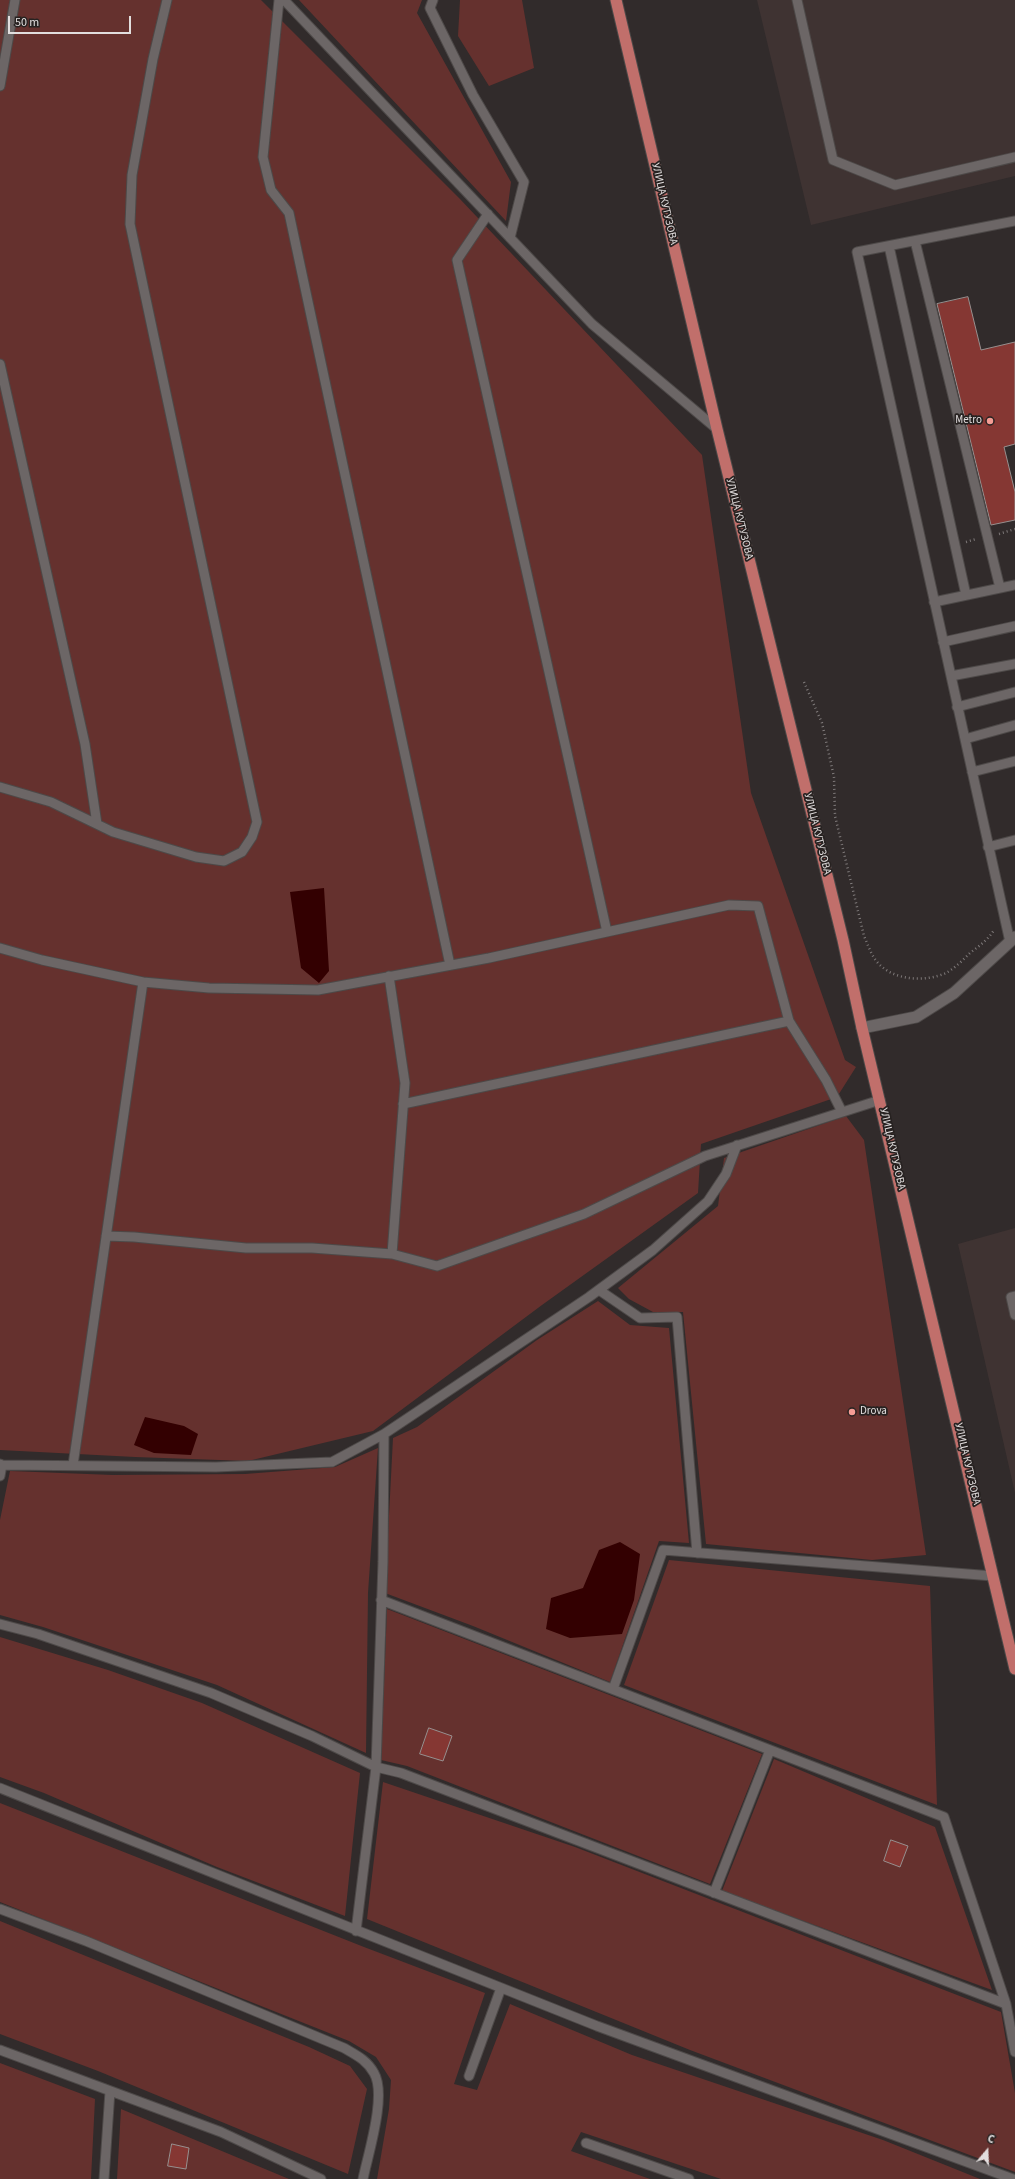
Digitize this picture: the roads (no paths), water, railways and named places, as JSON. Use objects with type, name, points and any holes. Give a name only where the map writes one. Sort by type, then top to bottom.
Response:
[{"type":"main road","name":"УЛИЦА КУТУЗОВА","points":[[616,0],[717,429],[843,940],[862,1028],[1015,1668]]},
{"type":"street","points":[[862,1028],[916,1017],[954,993],[1012,939]]},
{"type":"lane","points":[[0,86],[15,0]]},
{"type":"lane","points":[[0,787],[51,802],[113,832],[196,857],[224,860],[242,852],[252,837],[257,822],[130,224],[132,175],[153,59],[167,0]]},
{"type":"lane","points":[[279,0],[263,156],[271,190],[289,213],[450,965]]},
{"type":"lane","points":[[284,0],[592,324],[717,429]]},
{"type":"lane","points":[[433,0],[430,8],[473,95],[524,182],[510,238]]},
{"type":"lane","points":[[797,0],[833,160],[895,185],[1015,157]]},
{"type":"lane","points":[[488,214],[457,260],[607,932]]},
{"type":"lane","points":[[1012,939],[988,847],[857,252],[1015,221]]},
{"type":"lane","points":[[915,241],[1000,588]]},
{"type":"lane","points":[[889,246],[966,595]]},
{"type":"lane","points":[[0,364],[85,744],[97,824]]},
{"type":"lane","points":[[934,602],[1015,585]]},
{"type":"lane","points":[[943,642],[1015,626]]},
{"type":"lane","points":[[951,676],[1015,664]]},
{"type":"lane","points":[[957,707],[1015,692]]},
{"type":"lane","points":[[965,738],[1015,725]]},
{"type":"lane","points":[[972,772],[1015,761]]},
{"type":"lane","points":[[988,847],[1015,840]]},
{"type":"lane","points":[[0,948],[42,960],[143,982],[209,988],[318,990],[450,965],[729,905],[758,906],[789,1021],[826,1080],[842,1112]]},
{"type":"lane","points":[[389,976],[405,1083],[392,1254]]},
{"type":"lane","points":[[73,1465],[143,982]]},
{"type":"lane","points":[[403,1104],[789,1021]]},
{"type":"lane","points":[[106,1236],[134,1237],[246,1248],[312,1248],[392,1254],[437,1266],[584,1214],[705,1156],[880,1100]]},
{"type":"lane","points":[[0,1476],[1,1464],[216,1467],[332,1462],[384,1434],[599,1290],[654,1250],[708,1201],[726,1174],[737,1146]]},
{"type":"lane","points":[[599,1290],[640,1318],[676,1317],[697,1553]]},
{"type":"lane","points":[[1015,1296],[1011,1297],[1015,1315]]},
{"type":"lane","points":[[356,1931],[376,1767],[383,1562],[384,1434]]},
{"type":"lane","points":[[613,1689],[663,1550],[993,1576]]},
{"type":"lane","points":[[381,1600],[944,1817],[1006,2004],[1015,2052]]},
{"type":"lane","points":[[0,1624],[38,1634],[210,1693],[312,1736],[376,1767],[401,1773],[1006,2004]]},
{"type":"lane","points":[[714,1893],[770,1750]]},
{"type":"lane","points":[[0,1788],[597,2026],[1013,2179]]},
{"type":"lane","points":[[0,1909],[86,1941],[344,2048],[364,2059],[375,2074],[379,2086],[377,2110],[362,2179]]},
{"type":"lane","points":[[469,2076],[501,1988]]},
{"type":"lane","points":[[0,2050],[221,2132],[321,2179]]},
{"type":"lane","points":[[104,2179],[110,2091]]},
{"type":"lane","points":[[586,2143],[690,2179]]},
{"type":"place","name":"Metro","points":[[990,421]]},
{"type":"place","name":"Drova","points":[[852,1412]]}]
